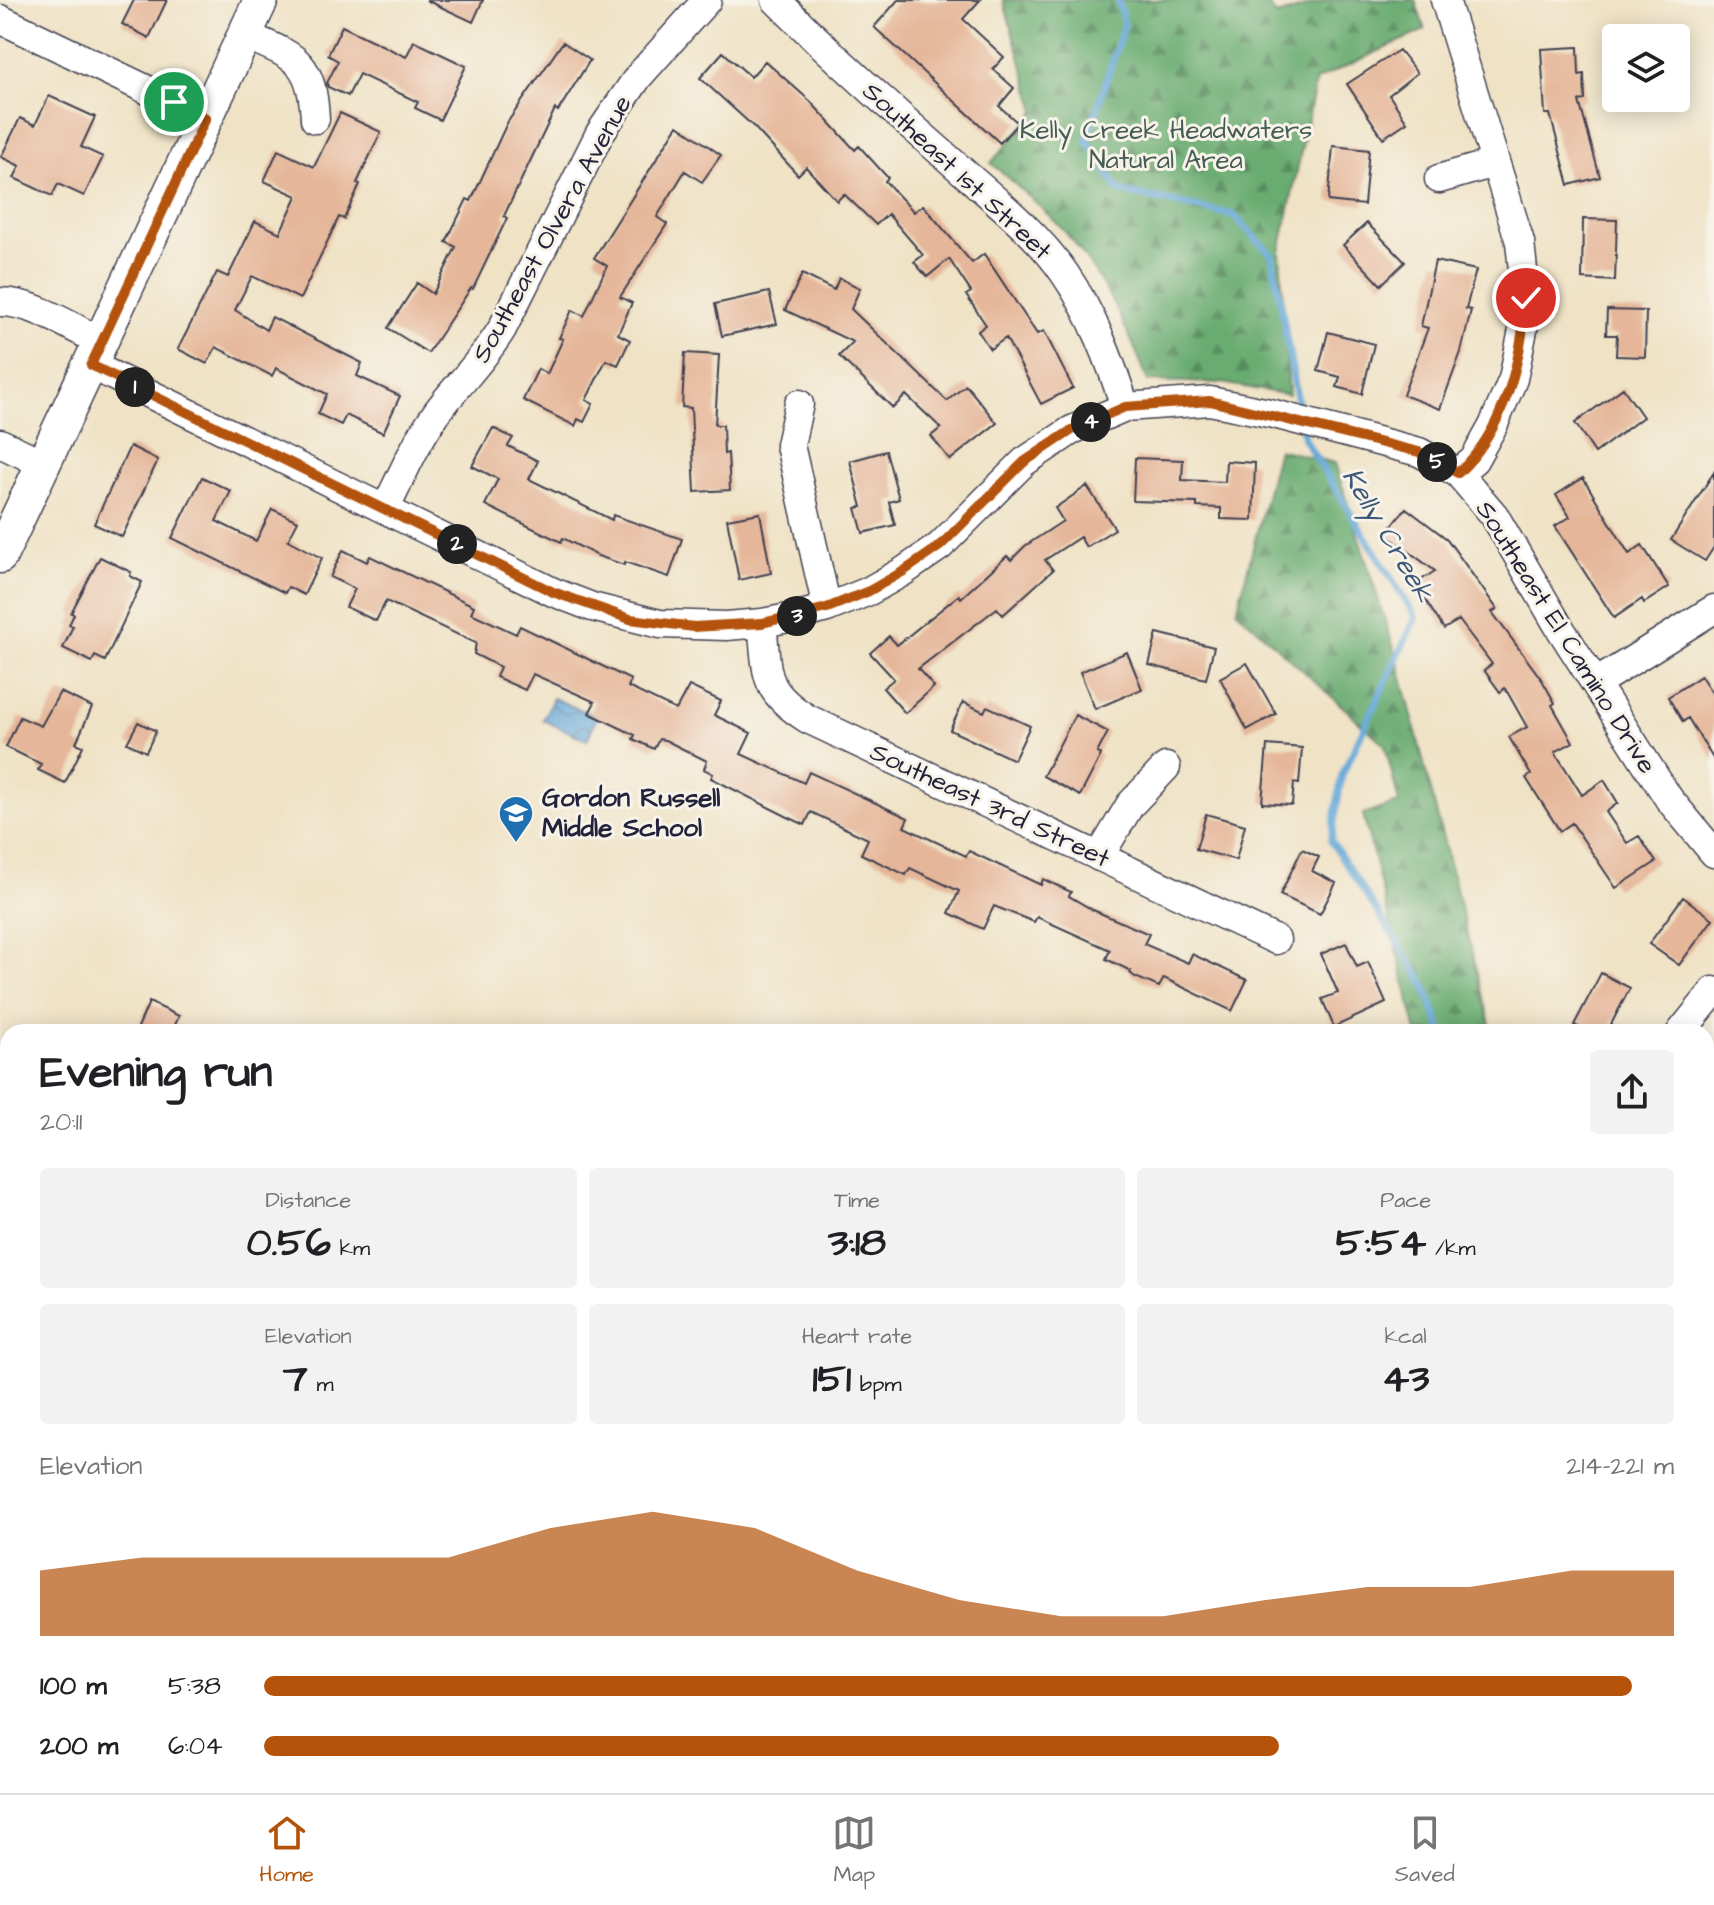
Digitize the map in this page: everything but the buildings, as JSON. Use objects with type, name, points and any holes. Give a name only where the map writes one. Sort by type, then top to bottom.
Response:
[{"type":"main road","points":[[0,556],[261,0]]},
{"type":"street","name":"Southeast Olvera Avenue","points":[[386,508],[427,427],[486,356],[502,329],[600,133],[638,77],[707,0]]},
{"type":"street","name":"Southeast 1st Street","points":[[776,0],[1036,239],[1064,273],[1096,328],[1109,356],[1125,407]]},
{"type":"street","points":[[1445,0],[1520,242],[1526,298],[1513,379],[1474,460],[1458,473]]},
{"type":"street","points":[[0,19],[206,118]]},
{"type":"street","points":[[245,35],[299,61],[313,91],[315,119]]},
{"type":"street","points":[[1439,179],[1494,163]]},
{"type":"street","name":"Southeast El Camino Drive","points":[[0,302],[11,302],[46,315],[96,353],[386,508],[553,592],[592,607],[660,624],[694,627],[762,623],[827,608],[869,591],[940,546],[1024,462],[1072,430],[1125,407],[1210,401],[1419,452],[1458,473],[1494,515],[1669,799],[1714,853]]},
{"type":"street","points":[[799,404],[790,445],[827,608]]},
{"type":"street","points":[[0,443],[44,464]]},
{"type":"street","points":[[1596,683],[1714,609]]},
{"type":"street","name":"Southeast 3rd Street","points":[[762,623],[769,677],[775,694],[808,719],[1276,940]]},
{"type":"street","points":[[1099,857],[1130,805],[1166,767]]},
{"type":"street","points":[[1687,1024],[1714,991]]},
{"type":"green space","name":"Kelly Creek Headwaters Natural Area","points":[[1003,0],[1264,0],[1277,16],[1326,0],[1415,0],[1425,30],[1316,80],[1280,252],[1289,395],[1222,383],[1148,381],[1116,308],[1084,256],[1033,200],[991,163],[1036,111]]},
{"type":"green space","points":[[1278,449],[1335,463],[1398,661],[1490,1024],[1415,1024],[1363,814],[1399,803],[1385,745],[1237,611]]},
{"type":"water","points":[[553,698],[597,717],[587,740],[543,720]]},
{"type":"waterway","name":"Kelly Creek","points":[[1118,0],[1124,25],[1087,140],[1119,191],[1233,215],[1272,255],[1300,415]]},
{"type":"waterway","name":"Kelly Creek","points":[[1302,427],[1304,439],[1416,617],[1342,775],[1331,841],[1424,983],[1439,1024]]},
{"type":"place","name":"Gordon Russell Middle School","points":[[516,844]]},
{"type":"route","points":[[174,102],[206,118],[91,365],[553,592],[630,619],[660,624],[694,627],[762,623],[827,608],[869,591],[940,546],[1024,462],[1072,430],[1125,407],[1210,401],[1274,414],[1419,452],[1458,473],[1474,460],[1513,379],[1526,298]]}]
